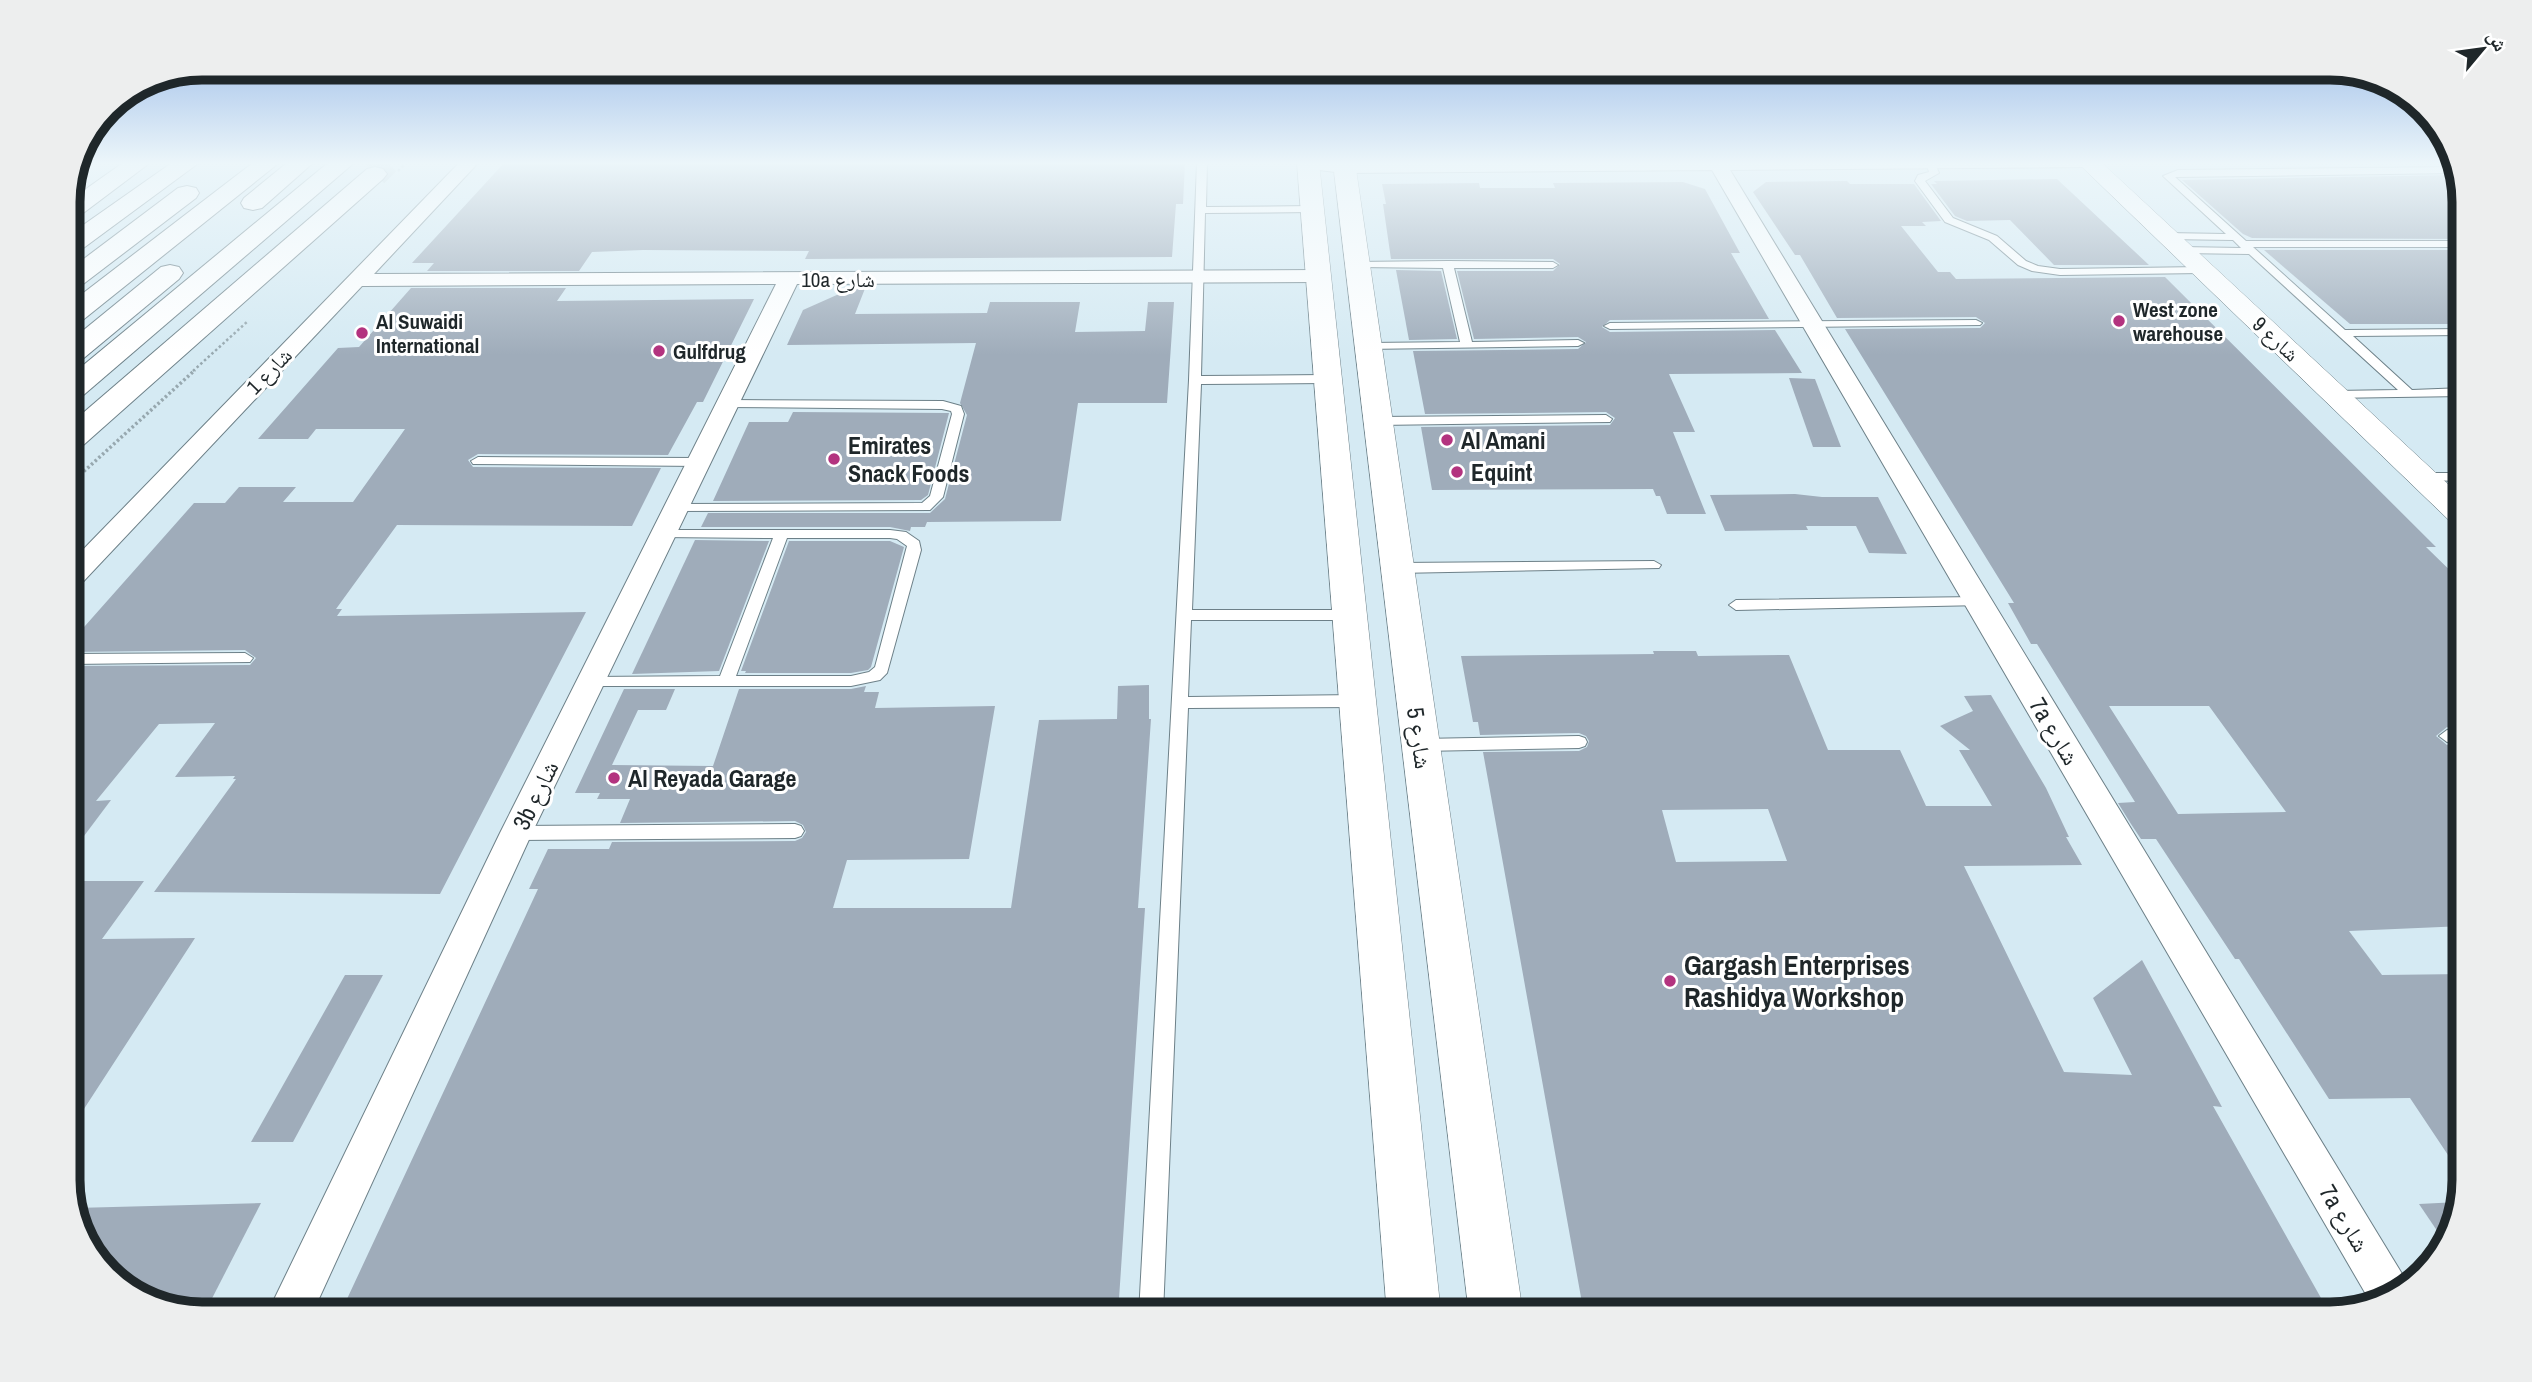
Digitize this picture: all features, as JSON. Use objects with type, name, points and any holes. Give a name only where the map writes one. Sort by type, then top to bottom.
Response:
[{"type":"highway","points":[[81,238],[98,226]]},
{"type":"highway","points":[[81,273],[142,226]]},
{"type":"highway","points":[[81,308],[185,226]]},
{"type":"highway","points":[[81,382],[266,226]]},
{"type":"highway","points":[[81,432],[316,226]]},
{"type":"highway","points":[[81,346],[192,254]]},
{"type":"street","name":"شارع 1","points":[[81,567],[408,226]]},
{"type":"street","points":[[1315,226],[1412,1302]]},
{"type":"street","name":"شارع 5","points":[[1345,226],[1357,264],[1369,347],[1494,1302]]},
{"type":"street","name":"7a شارع","points":[[1751,226],[1813,325],[2386,1287]]},
{"type":"street","name":"شارع 9","points":[[2156,226],[2451,505]]},
{"type":"street","name":"10a شارع","points":[[356,281],[1319,276]]},
{"type":"street","name":"3b شارع","points":[[295,1302],[516,833],[789,279]]},
{"type":"lane","points":[[1153,1302],[1201,226]]},
{"type":"lane","points":[[1959,226],[1993,238],[2028,266],[2060,272],[2202,270]]},
{"type":"lane","points":[[2223,226],[2409,393]]},
{"type":"lane","points":[[2174,243],[2451,244]]},
{"type":"lane","points":[[2174,243],[2243,244]]},
{"type":"lane","points":[[1357,264],[1553,265]]},
{"type":"lane","points":[[1448,264],[1466,346]]},
{"type":"lane","points":[[1609,326],[1976,323]]},
{"type":"lane","points":[[2342,333],[2451,332]]},
{"type":"lane","points":[[1369,347],[1578,343]]},
{"type":"lane","points":[[1195,380],[1327,379]]},
{"type":"lane","points":[[2334,395],[2451,392]]},
{"type":"lane","points":[[670,521],[925,507],[936,497],[958,414],[957,409],[943,405],[728,404]]},
{"type":"lane","points":[[1377,421],[1606,419]]},
{"type":"lane","points":[[478,461],[700,462]]},
{"type":"lane","points":[[2422,477],[2451,477]]},
{"type":"lane","points":[[591,682],[862,680],[874,676],[885,662],[914,544],[901,535],[782,534],[670,521]]},
{"type":"lane","points":[[726,681],[782,534]]},
{"type":"lane","points":[[1397,568],[1654,565]]},
{"type":"lane","points":[[1736,605],[1978,602]]},
{"type":"lane","points":[[1184,615],[1351,615]]},
{"type":"lane","points":[[81,659],[245,658]]},
{"type":"lane","points":[[1180,703],[1359,701]]},
{"type":"lane","points":[[1420,745],[1579,742]]},
{"type":"lane","points":[[516,833],[795,831]]},
{"type":"building","points":[[446,226],[1174,226],[1172,257],[805,259],[809,251],[643,250],[592,252],[579,271],[427,271],[434,263],[412,263]]},
{"type":"building","points":[[1386,226],[1726,226],[1740,253],[1731,253],[1769,319],[1610,320],[1602,327],[1610,332],[1775,330],[1802,373],[1669,374],[1695,432],[1673,432],[1706,514],[1667,514],[1660,496],[1656,496],[1653,489],[1432,490],[1421,427],[1610,425],[1615,418],[1606,412],[1425,414],[1413,351],[1578,349],[1586,342],[1578,337],[1474,339],[1457,271],[1553,271],[1560,264],[1553,259],[1391,259]]},
{"type":"building","points":[[1776,226],[1901,226],[1938,272],[1950,272],[1956,279],[2165,277],[2436,547],[2426,547],[2451,572],[2452,727],[2436,736],[2447,745],[2452,745],[2452,927],[2349,931],[2382,975],[2452,974],[2452,1161],[2410,1098],[2329,1099],[2239,959],[2235,959],[2156,839],[2141,839],[2131,824],[2118,803],[2135,802],[2037,644],[2031,644],[2008,603],[2014,603],[1845,329],[1980,328],[1985,323],[1976,317],[1837,318],[1800,255],[1795,255]],"holes":[[[2109,706],[2209,706],[2286,812],[2178,814]]]},
{"type":"building","points":[[2016,226],[2108,226],[2149,265],[2054,265]]},
{"type":"building","points":[[2235,226],[2451,226],[2451,239],[2252,238]]},
{"type":"building","points":[[2264,250],[2451,250],[2451,324],[2350,324]]},
{"type":"building","points":[[1396,270],[1441,271],[1457,339],[1409,340]]},
{"type":"building","points":[[857,286],[866,286],[855,314],[987,313],[990,302],[1080,302],[1075,332],[1145,331],[1148,302],[1174,302],[1167,403],[1078,403],[1061,521],[927,522],[925,527],[911,527],[910,531],[890,527],[701,527],[708,513],[930,513],[945,499],[967,415],[960,403],[976,343],[787,345],[803,310]]},
{"type":"building","points":[[411,288],[566,288],[557,301],[754,299],[703,402],[697,402],[668,455],[478,454],[468,460],[473,467],[661,468],[632,526],[397,525],[336,609],[342,609],[337,616],[586,612],[440,894],[154,892],[236,779],[233,779],[235,776],[175,777],[215,723],[159,724],[96,801],[111,800],[81,840],[81,666],[250,665],[256,658],[245,650],[81,652],[81,630],[194,503],[225,503],[239,487],[296,487],[283,502],[353,502],[405,429],[316,429],[308,439],[258,439],[338,348],[359,347]]},
{"type":"building","points":[[1789,378],[1815,379],[1841,447],[1813,447]]},
{"type":"building","name":"Emirates Snack Foods","points":[[793,412],[949,413],[928,495],[921,500],[713,501],[749,422],[788,422]]},
{"type":"building","points":[[1710,495],[1878,497],[1907,554],[1869,553],[1856,526],[1806,526],[1808,530],[1725,531]]},
{"type":"building","points":[[695,540],[769,541],[719,671],[632,674]]},
{"type":"building","points":[[789,541],[890,541],[904,547],[868,670],[851,673],[741,671]]},
{"type":"building","points":[[1653,651],[1696,651],[1698,656],[1789,655],[1828,750],[1900,750],[1926,806],[1992,806],[1959,750],[1970,750],[1940,726],[1973,711],[1964,696],[1991,695],[2046,788],[2069,837],[2066,837],[2082,865],[1964,866],[2064,1072],[2132,1075],[2093,998],[2142,960],[2222,1107],[2213,1106],[2323,1302],[1582,1302],[1483,752],[1579,751],[1587,747],[1589,741],[1579,733],[1480,735],[1478,722],[1473,722],[1461,656],[1654,654]],"holes":[[[1768,809],[1787,861],[1676,862],[1662,810]]]},
{"type":"building","points":[[1149,685],[1151,719],[1138,908],[1145,908],[1119,1302],[346,1302],[538,889],[529,889],[548,849],[609,849],[612,842],[795,841],[802,838],[806,832],[803,825],[795,821],[620,823],[630,799],[597,799],[600,793],[575,793],[624,689],[675,689],[666,710],[638,710],[612,765],[713,766],[739,689],[851,689],[866,686],[864,692],[879,692],[875,708],[995,706],[969,859],[847,860],[833,908],[1011,908],[1039,720],[1117,719],[1118,686]]},
{"type":"building","points":[[81,881],[144,881],[102,939],[195,938],[81,1114]]},
{"type":"building","points":[[345,975],[383,975],[293,1142],[251,1142]]},
{"type":"building","points":[[2449,1202],[2439,1233],[2419,1204]]},
{"type":"building","points":[[261,1203],[210,1302],[163,1295],[135,1281],[111,1260],[101,1247],[84,1208]]},
{"type":"place","name":"West zone warehouse","points":[[2119,321]]},
{"type":"place","name":"Al Suwaidi International","points":[[362,333]]},
{"type":"place","name":"Gulfdrug","points":[[659,351]]},
{"type":"place","name":"Al Amani","points":[[1447,440]]},
{"type":"place","name":"Emirates Snack Foods","points":[[834,459]]},
{"type":"place","name":"Equint","points":[[1457,472]]},
{"type":"place","name":"Al Reyada Garage","points":[[614,778]]},
{"type":"place","name":"Gargash Enterprises Rashidya Workshop","points":[[1670,981]]}]
